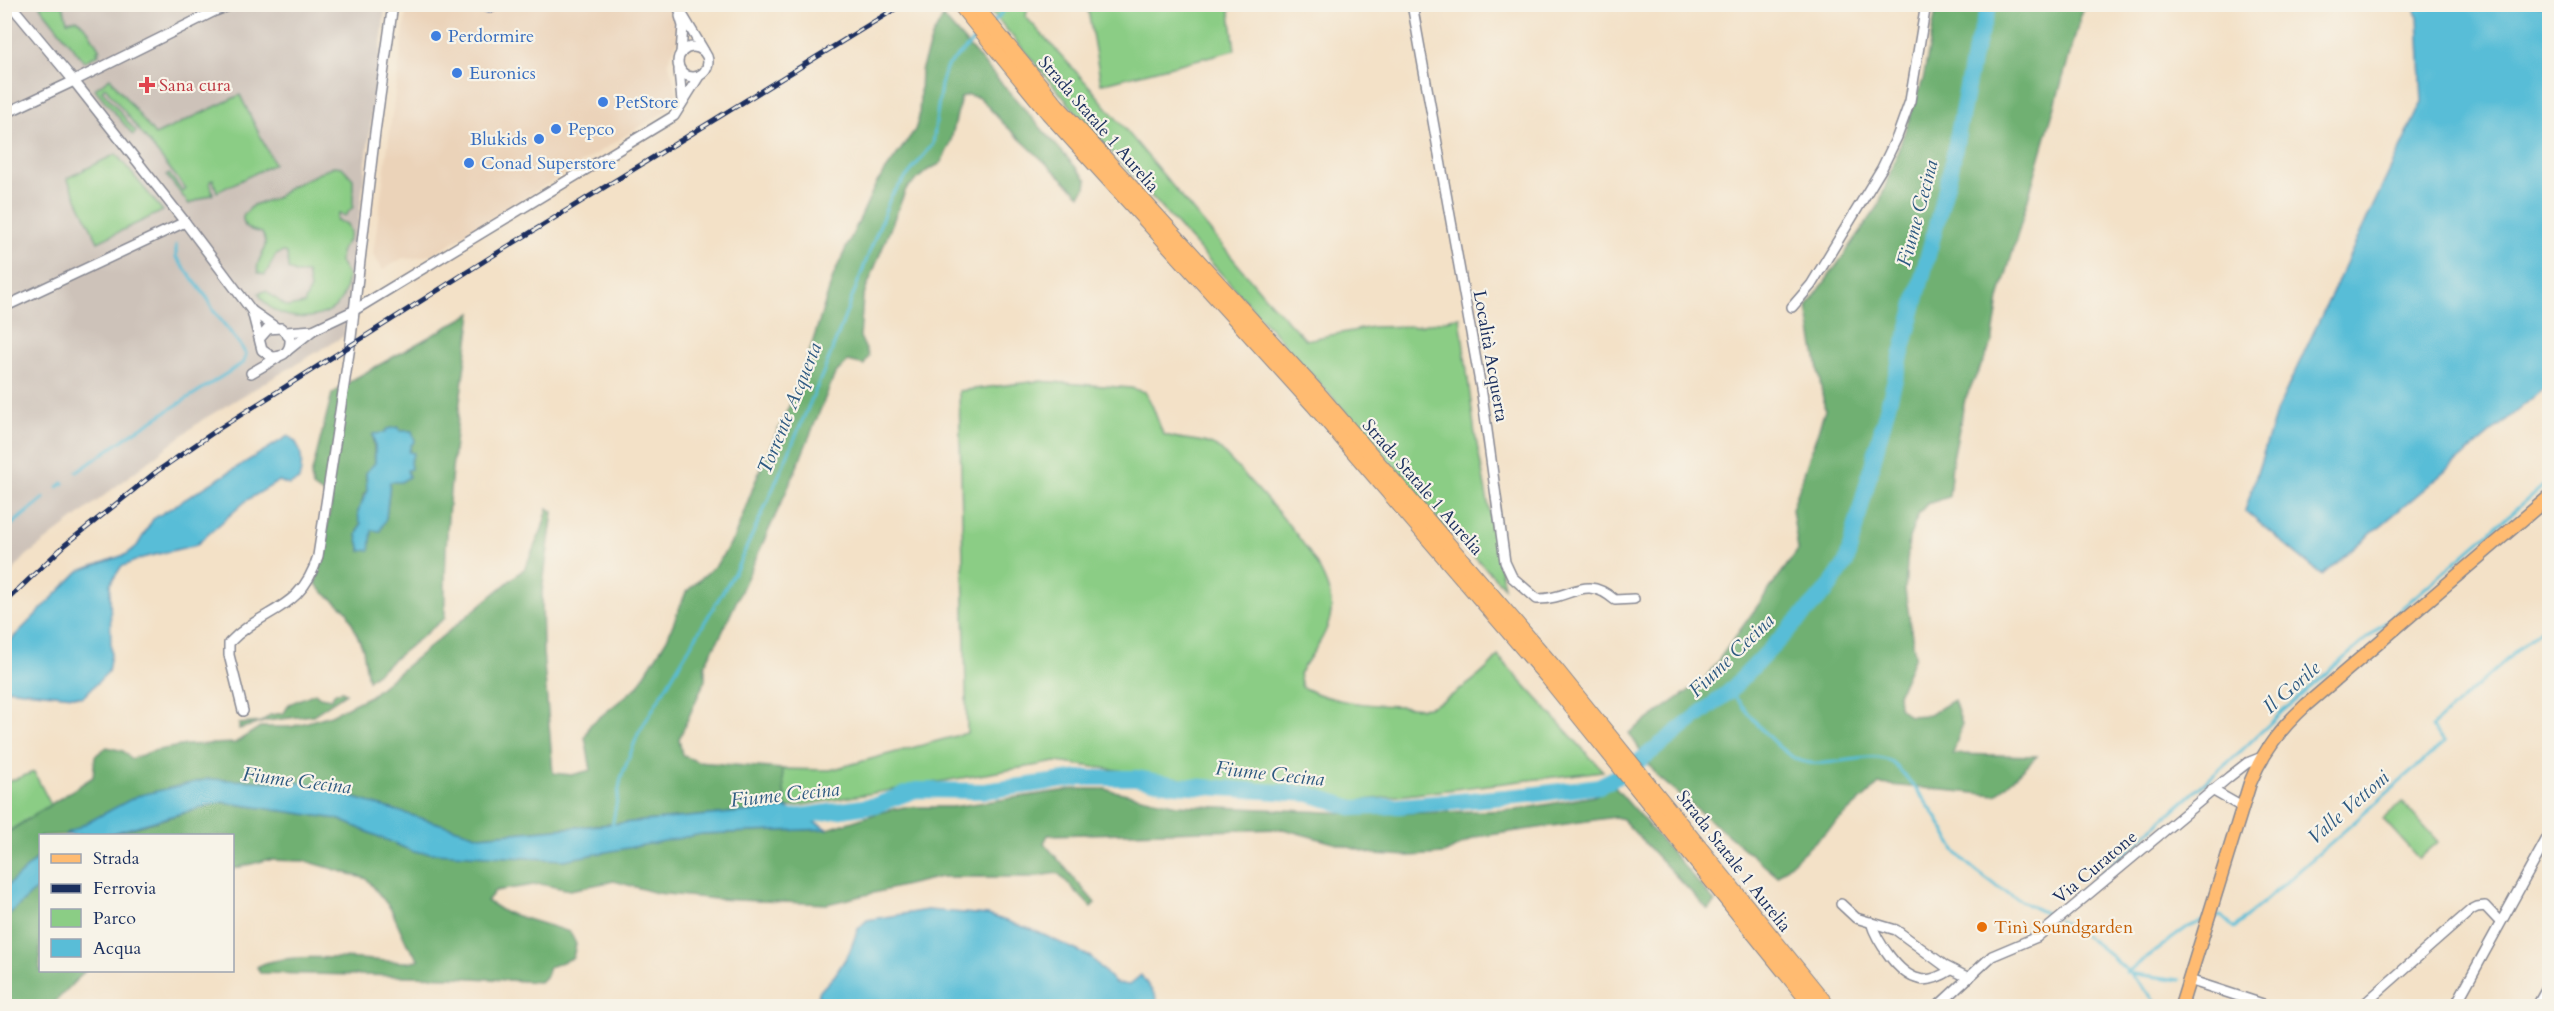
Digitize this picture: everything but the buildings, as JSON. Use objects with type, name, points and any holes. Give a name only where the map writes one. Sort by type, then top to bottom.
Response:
[{"type":"highway","name":"Strada Statale 1 Aurelia","points":[[959,4],[994,40],[1313,405],[1552,673],[1828,1006]]},
{"type":"highway","name":"Strada Statale 1 Aurelia","points":[[974,4],[994,40]]},
{"type":"highway","name":"Strada Statale 1 Aurelia","points":[[1675,823],[1812,1006]]},
{"type":"main road","points":[[2181,1006],[2250,783],[2262,757],[2280,731],[2300,711],[2550,496]]},
{"type":"street","points":[[10,4],[74,81],[252,311],[286,332],[313,330]]},
{"type":"street","points":[[4,114],[215,11],[234,4]]},
{"type":"street","points":[[243,711],[229,655],[229,643],[297,595],[314,571],[334,455],[393,4]]},
{"type":"street","points":[[481,4],[489,8],[497,4]]},
{"type":"street","name":"Località Acquerta","points":[[1412,4],[1482,394],[1505,562],[1512,577],[1537,599],[1554,599],[1589,587],[1602,589],[1615,600],[1634,599]]},
{"type":"street","points":[[1792,307],[1811,285],[1882,168],[1897,137],[1910,101],[1926,4]]},
{"type":"street","points":[[677,6],[683,27],[681,53],[678,60],[682,104]]},
{"type":"street","points":[[252,311],[262,350],[251,373],[278,357],[313,330],[353,311],[674,116],[708,64],[705,53],[677,6]]},
{"type":"street","points":[[681,53],[691,47],[699,48],[705,53]]},
{"type":"street","points":[[679,68],[687,76],[699,76]]},
{"type":"street","points":[[4,308],[185,222]]},
{"type":"street","points":[[260,338],[263,332],[275,327]]},
{"type":"street","points":[[286,332],[290,344],[288,350]]},
{"type":"street","points":[[262,350],[272,357],[278,357]]},
{"type":"street","name":"Via Curatone","points":[[1938,1006],[1992,956],[2033,940],[2212,790],[2247,763],[2262,757]]},
{"type":"street","points":[[2212,790],[2242,807]]},
{"type":"street","points":[[2456,1006],[2549,836]]},
{"type":"street","points":[[1841,904],[1850,914],[1896,930],[1951,970],[1969,978]]},
{"type":"street","points":[[2362,1006],[2477,906],[2485,906],[2500,922]]},
{"type":"street","points":[[1871,922],[1883,950],[1911,976],[1923,980],[1951,970]]},
{"type":"street","points":[[2189,980],[2269,1006]]},
{"type":"street","points":[[2537,1006],[2550,983]]},
{"type":"shaded area","points":[[5,5],[386,5],[344,336],[202,420],[26,556],[5,580]]},
{"type":"shaded area","points":[[407,5],[667,5],[680,36],[668,61],[677,92],[669,108],[659,115],[433,254],[412,259],[403,258],[383,270],[373,255]]},
{"type":"green space","points":[[39,5],[63,5],[67,21],[77,19],[88,30],[100,50],[97,51],[99,54],[84,62]]},
{"type":"green space","points":[[986,5],[1028,5],[1026,17],[1090,87],[1265,297],[1306,340],[1372,327],[1417,326],[1460,317],[1475,434],[1504,587],[1443,525],[1370,439],[1080,117]]},
{"type":"green space","points":[[1087,5],[1229,5],[1235,50],[1101,84]]},
{"type":"green space","points":[[1937,5],[2084,5],[1999,299],[1992,343],[1965,399],[1952,463],[1949,497],[1927,504],[1919,513],[1909,538],[1905,590],[1915,656],[1898,694],[1899,707],[1909,716],[1929,715],[1954,700],[1962,724],[1953,754],[2037,756],[1996,795],[1879,784],[1777,876],[1657,776],[1629,733],[1704,680],[1798,550],[1792,509],[1825,410],[1807,307],[1878,207],[1923,80]]},
{"type":"green space","points":[[943,17],[1087,180],[1086,187],[1080,195],[1003,123],[980,98],[968,95],[961,97],[950,145],[940,164],[928,170],[906,189],[863,297],[860,337],[869,356],[864,365],[848,361],[835,374],[792,479],[722,633],[705,664],[705,680],[679,739],[682,755],[698,762],[782,769],[786,808],[480,836],[305,783],[66,834],[39,834],[39,857],[5,888],[5,834],[93,777],[95,756],[107,747],[123,751],[131,759],[153,751],[186,745],[235,743],[260,727],[291,727],[331,715],[370,696],[525,568],[542,529],[548,508],[553,512],[542,592],[543,652],[553,773],[572,775],[591,770],[585,737],[590,725],[637,687],[667,639],[686,592],[717,564],[734,538],[757,477],[800,382],[834,274],[876,184],[915,130],[919,117],[921,71],[932,37]]},
{"type":"green space","points":[[110,78],[155,135],[240,95],[274,164],[217,192],[213,179],[210,181],[213,194],[189,204],[166,175],[169,174],[183,192],[186,189],[105,87],[102,90],[136,132],[133,135],[95,89]]},
{"type":"green space","points":[[116,154],[163,211],[98,242],[67,178]]},
{"type":"green space","points":[[334,166],[342,167],[353,179],[353,207],[345,216],[339,214],[336,220],[347,224],[350,232],[341,251],[340,262],[348,276],[344,292],[336,306],[317,316],[294,317],[282,314],[264,302],[259,293],[266,291],[287,307],[304,304],[310,289],[307,273],[295,273],[288,269],[287,253],[283,252],[276,255],[265,275],[258,273],[258,262],[264,249],[265,239],[262,233],[244,225],[243,216],[253,205],[276,198],[290,187]]},
{"type":"green space","points":[[472,313],[449,503],[445,618],[368,680],[363,649],[347,611],[316,584],[332,500],[313,487],[311,476],[332,394],[354,379]],"holes":[[[387,429],[400,431],[411,445],[409,453],[413,453],[407,470],[390,482],[386,518],[380,530],[372,530],[361,551],[357,535],[361,522],[363,495],[367,491],[366,472],[375,464],[373,435],[384,433]]]},
{"type":"green space","points":[[1038,381],[1131,388],[1145,392],[1163,434],[1200,441],[1221,450],[1271,504],[1307,550],[1321,572],[1330,594],[1329,621],[1299,674],[1302,687],[1326,697],[1350,702],[1425,708],[1446,699],[1466,686],[1498,656],[1603,771],[1357,801],[1056,762],[786,808],[782,769],[830,770],[967,733],[959,391]]},
{"type":"green space","points":[[342,691],[346,693],[313,715],[267,721],[239,729],[239,724],[261,722],[270,715],[284,713],[289,704],[315,693],[320,697],[331,699],[335,693]]},
{"type":"green space","points":[[34,772],[51,805],[5,834],[5,783]]},
{"type":"green space","points":[[1613,785],[1715,902],[1708,910],[1622,819],[1615,817],[1476,837],[1444,854],[1409,856],[1374,854],[1283,829],[1048,835],[1044,843],[1095,903],[1091,907],[1058,873],[1030,877],[941,877],[827,904],[716,899],[657,893],[614,881],[570,890],[540,884],[495,891],[487,901],[504,912],[570,932],[576,944],[573,958],[549,967],[546,976],[540,982],[455,977],[260,973],[257,967],[287,959],[330,958],[408,962],[419,960],[407,944],[391,909],[367,879],[306,861],[266,860],[234,869],[234,834],[113,834],[221,802],[338,819],[414,852],[702,834],[828,829],[904,807],[952,807],[1075,789],[1105,789],[1177,805],[1370,814],[1516,810],[1594,796]]},
{"type":"green space","points":[[2402,802],[2438,842],[2419,859],[2383,819]]},
{"type":"green space","points":[[39,887],[39,972],[84,972],[51,1006],[5,1006],[4,918]]},
{"type":"water","points":[[2414,5],[2549,5],[2549,384],[2322,575],[2245,511],[2277,410],[2422,102],[2418,17]]},
{"type":"water","points":[[398,427],[400,431],[412,431],[415,441],[409,452],[414,453],[410,462],[411,469],[407,470],[409,477],[401,482],[390,482],[386,518],[380,531],[372,530],[370,550],[361,551],[357,535],[361,523],[358,511],[367,491],[366,472],[375,463],[373,434],[384,433],[387,429]]},
{"type":"water","points":[[288,436],[300,450],[299,480],[289,485],[279,481],[247,500],[196,545],[142,558],[121,567],[110,584],[111,654],[108,672],[83,697],[5,689],[5,646],[79,571],[127,554],[137,546],[153,519]]},
{"type":"water","points":[[208,779],[305,783],[480,836],[786,808],[828,829],[702,834],[564,860],[414,852],[338,819],[221,802],[109,834],[66,834],[137,796]]},
{"type":"water","points":[[39,857],[39,887],[5,918],[5,888]]},
{"type":"water","points":[[927,910],[988,915],[1033,930],[1091,957],[1115,983],[1129,985],[1141,975],[1155,995],[1159,1006],[817,1006],[819,992],[835,975],[849,953],[858,929],[867,920]]},
{"type":"waterway","name":"Torrente Acquerta","points":[[993,23],[1010,4]]},
{"type":"waterway","name":"Fiume Cecina","points":[[780,819],[876,805],[916,790],[985,791],[1080,778],[1136,778],[1176,785],[1309,794],[1353,808],[1529,795],[1599,786],[1621,775],[1730,691],[1828,589],[1846,563],[1951,169],[1973,56],[1990,4]]},
{"type":"waterway","name":"Torrente Acquerta","points":[[612,827],[621,778],[638,734],[737,568],[826,366],[891,196],[933,144],[941,85],[946,68],[979,35]]},
{"type":"waterway","points":[[77,472],[131,434],[243,363],[246,355],[241,346],[176,257],[176,245]]},
{"type":"waterway","name":"Il Gorile","points":[[2053,916],[2241,751],[2284,710],[2550,480]]},
{"type":"waterway","points":[[58,487],[63,483]]},
{"type":"waterway","points":[[4,531],[44,498]]},
{"type":"waterway","name":"Valle Vettoni","points":[[2213,918],[2221,916],[2234,928],[2445,742],[2431,727],[2550,621]]},
{"type":"waterway","points":[[1730,691],[1772,740],[1791,756],[1801,761],[1824,763],[1873,758],[1891,762],[1918,792],[1956,851],[1967,863],[2003,890],[2054,917]]},
{"type":"waterway","points":[[2059,920],[2087,937],[2113,958],[2159,1006]]},
{"type":"waterway","name":"Valle Vettoni","points":[[2126,973],[2186,928],[2204,920]]},
{"type":"waterway","points":[[2128,973],[2180,980]]},
{"type":"railway","points":[[4,603],[65,545],[156,472],[220,428],[489,258],[903,4]]},
{"type":"place","name":"Perdormire","points":[[436,36]]},
{"type":"place","name":"Euronics","points":[[457,73]]},
{"type":"place","name":"Sana cura","points":[[147,85]]},
{"type":"place","name":"PetStore","points":[[603,102]]},
{"type":"place","name":"Pepco","points":[[556,129]]},
{"type":"place","name":"Blukids","points":[[539,139]]},
{"type":"place","name":"Conad Superstore","points":[[469,163]]},
{"type":"place","name":"Tinì Soundgarden","points":[[1982,927]]}]
